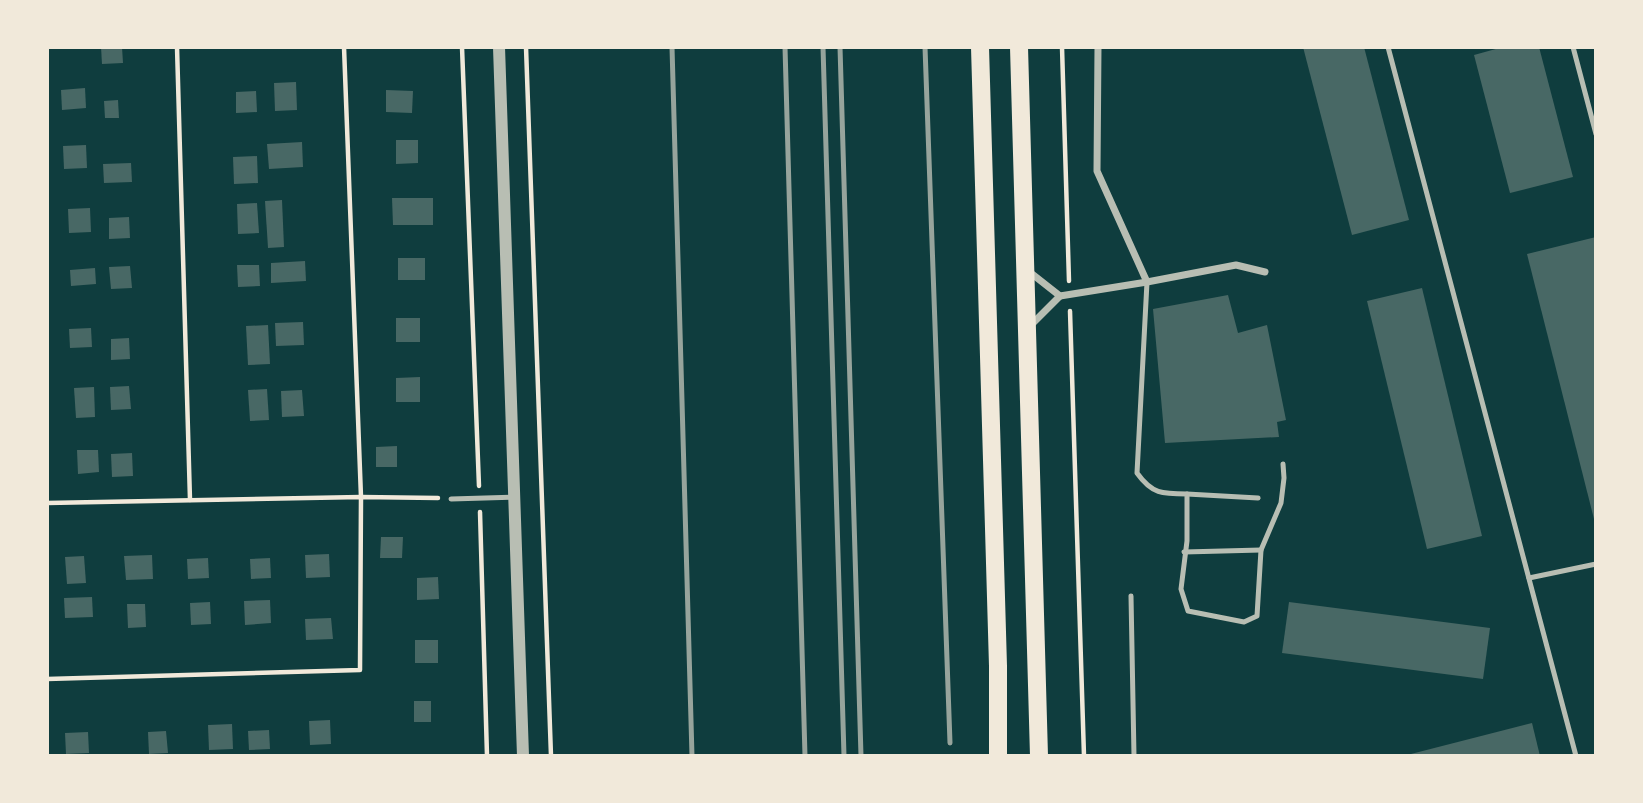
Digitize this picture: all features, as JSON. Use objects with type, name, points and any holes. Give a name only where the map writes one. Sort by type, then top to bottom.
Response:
[{"type":"main road","points":[[980,47],[998,652],[998,756]]},
{"type":"main road","points":[[1019,47],[1039,756]]},
{"type":"street","points":[[499,47],[523,756]]},
{"type":"street","points":[[1098,47],[1097,171],[1147,282]]},
{"type":"street","points":[[1027,329],[1060,296],[1236,265],[1265,272]]},
{"type":"street","points":[[1025,269],[1060,296]]},
{"type":"lane","points":[[1388,47],[1576,756]]},
{"type":"lane","points":[[1573,47],[1596,134]]},
{"type":"lane","points":[[1147,282],[1137,473],[1146,486],[1162,494],[1258,498]]},
{"type":"lane","points":[[1187,494],[1187,541],[1181,589],[1188,611],[1244,622],[1256,617],[1261,550],[1280,503],[1283,464]]},
{"type":"lane","points":[[451,499],[516,497]]},
{"type":"lane","points":[[1184,552],[1261,550]]},
{"type":"lane","points":[[1528,578],[1596,564]]},
{"type":"lane","points":[[1131,596],[1134,756]]},
{"type":"path","points":[[177,47],[190,500]]},
{"type":"path","points":[[47,678],[360,670],[361,497],[344,47]]},
{"type":"path","points":[[462,47],[487,756]]},
{"type":"path","points":[[526,47],[551,756]]},
{"type":"path","points":[[1062,47],[1084,756]]},
{"type":"path","points":[[47,503],[361,497],[451,499]]},
{"type":"building","points":[[101,47],[122,47],[123,63],[102,64]]},
{"type":"building","points":[[1303,47],[1364,47],[1409,220],[1352,235]]},
{"type":"building","points":[[1503,47],[1539,47],[1573,177],[1510,193],[1474,55]]},
{"type":"building","points":[[296,82],[297,110],[275,111],[274,83]]},
{"type":"building","points":[[85,88],[86,108],[62,110],[61,90]]},
{"type":"building","points":[[386,90],[413,91],[412,113],[386,112]]},
{"type":"building","points":[[256,91],[257,112],[236,113],[236,92]]},
{"type":"building","points":[[118,100],[119,118],[105,118],[104,101]]},
{"type":"building","points":[[396,140],[418,140],[418,163],[396,164]]},
{"type":"building","points":[[302,142],[303,167],[269,169],[267,144]]},
{"type":"building","points":[[86,145],[87,168],[64,169],[63,146]]},
{"type":"building","points":[[257,156],[258,183],[234,184],[233,157]]},
{"type":"building","points":[[131,163],[132,182],[104,183],[103,164]]},
{"type":"building","points":[[392,198],[433,198],[433,225],[393,225]]},
{"type":"building","points":[[282,200],[284,247],[268,248],[265,201]]},
{"type":"building","points":[[257,203],[259,233],[238,234],[237,204]]},
{"type":"building","points":[[90,208],[91,232],[69,233],[68,209]]},
{"type":"building","points":[[129,217],[130,238],[109,239],[109,218]]},
{"type":"building","points":[[1596,237],[1596,523],[1595,523],[1527,254]]},
{"type":"building","points":[[398,258],[425,258],[425,280],[398,280]]},
{"type":"building","points":[[305,261],[306,281],[271,283],[271,263]]},
{"type":"building","points":[[237,265],[259,265],[260,286],[238,287]]},
{"type":"building","points":[[130,266],[132,288],[111,289],[109,267]]},
{"type":"building","points":[[95,268],[96,284],[71,286],[70,270]]},
{"type":"building","points":[[1422,288],[1482,536],[1427,549],[1367,301]]},
{"type":"building","points":[[1228,295],[1238,333],[1267,325],[1286,420],[1277,422],[1279,437],[1165,443],[1153,309]]},
{"type":"building","points":[[396,318],[420,318],[420,342],[396,342]]},
{"type":"building","points":[[303,322],[304,345],[276,346],[275,323]]},
{"type":"building","points":[[268,325],[270,364],[248,365],[246,326]]},
{"type":"building","points":[[91,328],[92,347],[70,348],[69,329]]},
{"type":"building","points":[[129,338],[130,359],[111,360],[111,339]]},
{"type":"building","points":[[420,377],[420,402],[396,402],[396,378]]},
{"type":"building","points":[[129,386],[131,409],[111,410],[110,387]]},
{"type":"building","points":[[94,387],[95,417],[76,418],[74,388]]},
{"type":"building","points":[[267,389],[269,420],[250,421],[248,390]]},
{"type":"building","points":[[302,390],[304,416],[282,417],[281,391]]},
{"type":"building","points":[[397,446],[397,467],[376,467],[376,447]]},
{"type":"building","points":[[77,450],[98,450],[99,472],[78,474]]},
{"type":"building","points":[[132,453],[133,476],[112,477],[111,454]]},
{"type":"building","points":[[381,537],[403,537],[402,558],[380,558]]},
{"type":"building","points":[[329,554],[330,577],[306,578],[305,555]]},
{"type":"building","points":[[152,555],[153,579],[126,580],[124,556]]},
{"type":"building","points":[[84,556],[86,583],[67,584],[65,557]]},
{"type":"building","points":[[208,558],[209,578],[188,579],[187,559]]},
{"type":"building","points":[[270,558],[271,578],[251,579],[250,559]]},
{"type":"building","points":[[438,577],[439,599],[417,600],[417,578]]},
{"type":"building","points":[[92,597],[93,617],[65,618],[64,598]]},
{"type":"building","points":[[270,600],[271,623],[245,625],[244,601]]},
{"type":"building","points":[[210,602],[211,624],[191,625],[190,603]]},
{"type":"building","points":[[1289,602],[1490,628],[1483,679],[1282,653]]},
{"type":"building","points":[[127,604],[145,604],[146,627],[128,628]]},
{"type":"building","points":[[331,618],[333,639],[306,640],[305,619]]},
{"type":"building","points":[[415,640],[438,640],[438,663],[415,663]]},
{"type":"building","points":[[414,701],[431,701],[431,722],[414,722]]},
{"type":"building","points":[[330,720],[331,744],[310,745],[309,721]]},
{"type":"building","points":[[1532,723],[1540,756],[1407,755]]},
{"type":"building","points":[[232,724],[233,749],[209,750],[208,725]]},
{"type":"building","points":[[269,730],[270,749],[249,750],[248,731]]},
{"type":"building","points":[[166,731],[168,753],[149,754],[148,732]]},
{"type":"building","points":[[88,732],[89,753],[66,754],[65,733]]},
{"type":"railway","points":[[672,47],[692,756]]},
{"type":"railway","points":[[785,47],[805,756]]},
{"type":"railway","points":[[823,47],[844,756]]},
{"type":"railway","points":[[840,47],[861,756]]},
{"type":"railway","points":[[925,47],[950,743]]}]
